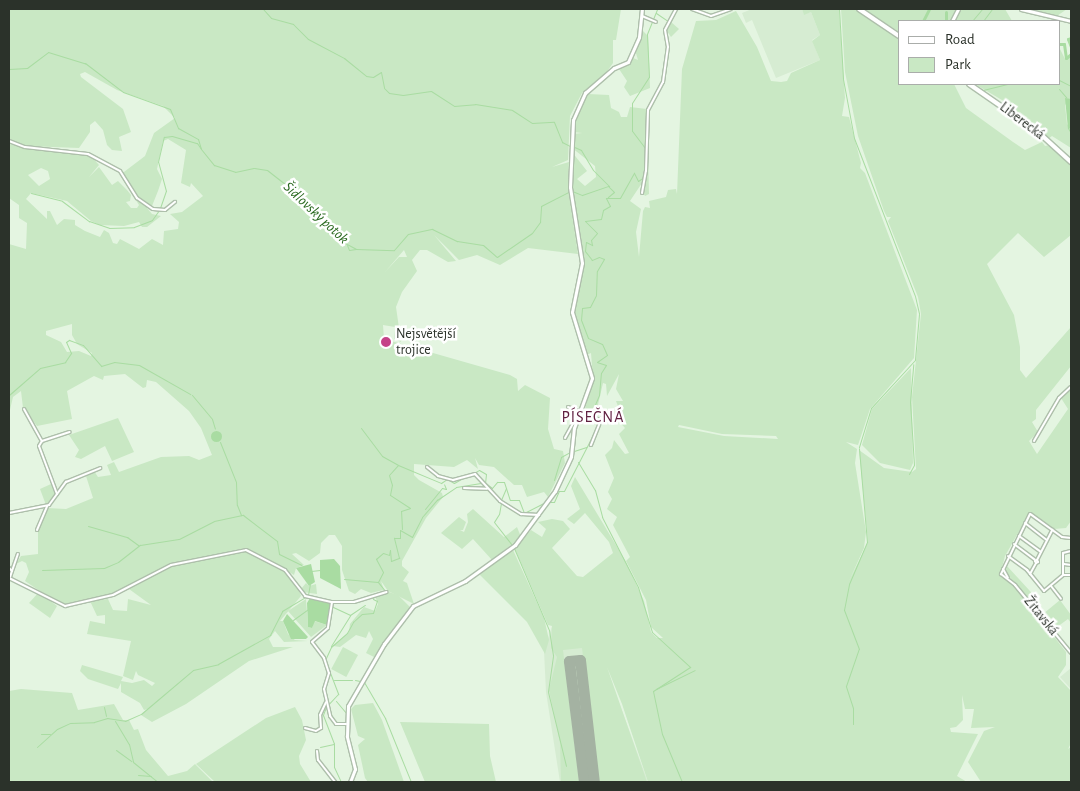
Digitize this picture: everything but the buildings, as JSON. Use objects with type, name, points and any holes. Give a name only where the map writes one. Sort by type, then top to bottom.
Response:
[{"type":"main road","points":[[859,9],[898,35]]},
{"type":"main road","name":"Liberecká","points":[[970,85],[1037,131],[1071,162]]},
{"type":"street","points":[[350,782],[356,769],[347,724],[350,702],[384,644],[413,606],[466,581],[507,552],[548,502],[571,456],[574,428],[581,415],[592,378],[572,312],[582,264],[570,187],[573,120],[585,93],[614,68],[628,62],[639,37],[642,9]]},
{"type":"street","points":[[642,193],[646,171],[648,110],[663,82],[668,47],[664,30],[676,9]]},
{"type":"street","points":[[692,9],[711,16],[731,9]]},
{"type":"street","points":[[1021,9],[1071,21]]},
{"type":"street","points":[[640,16],[654,22]]},
{"type":"street","points":[[9,141],[25,147],[88,154],[120,171],[137,198],[153,209],[165,210],[175,202]]},
{"type":"street","points":[[1034,441],[1060,398],[1071,387]]},
{"type":"street","points":[[568,407],[581,415],[599,418],[601,424],[590,445]]},
{"type":"street","points":[[24,409],[42,441],[40,453],[57,494]]},
{"type":"street","points":[[565,438],[573,420],[581,415]]},
{"type":"street","points":[[42,441],[70,432]]},
{"type":"street","points":[[427,467],[438,476],[453,480],[475,474],[487,489],[521,514],[538,515]]},
{"type":"street","points":[[37,530],[46,506],[66,482],[100,468]]},
{"type":"street","points":[[464,488],[487,489]]},
{"type":"street","points":[[9,513],[46,506]]},
{"type":"street","points":[[1004,566],[1004,572],[1001,572],[1014,544],[1030,514],[1062,538],[1071,538]]},
{"type":"street","points":[[1025,523],[1047,540]]},
{"type":"street","points":[[1030,574],[1052,530]]},
{"type":"street","points":[[1019,536],[1041,552]]},
{"type":"street","points":[[1014,544],[1036,561]]},
{"type":"street","points":[[18,554],[9,578],[65,606],[113,595],[171,565],[246,550],[285,570],[303,595],[332,602],[360,602],[386,592]]},
{"type":"street","points":[[1063,576],[1063,553],[1071,551]]},
{"type":"street","points":[[1008,556],[1030,574],[1044,591],[1063,576],[1071,576]]},
{"type":"street","points":[[1063,564],[1071,565]]},
{"type":"street","points":[[9,568],[12,571]]},
{"type":"street","name":"Žitavská","points":[[1001,572],[1071,653]]},
{"type":"street","name":"Žitavská","points":[[1004,572],[1009,580]]},
{"type":"street","points":[[1050,586],[1060,599]]},
{"type":"street","points":[[332,602],[328,628],[312,642],[324,658],[329,673],[325,683],[327,704],[336,724],[347,724]]},
{"type":"street","points":[[305,728],[316,731],[321,728],[320,715],[327,704]]},
{"type":"street","points":[[317,752],[318,760],[335,782]]},
{"type":"shaded area","points":[[752,9],[802,9],[804,14],[811,12],[820,35],[812,40],[820,60],[776,78],[752,20],[746,23],[742,13]]},
{"type":"shaded area","points":[[1065,98],[1071,99],[1071,128],[1068,129]]},
{"type":"shaded area","points":[[216,430],[222,436],[216,442],[210,436]]},
{"type":"shaded area","points":[[334,559],[340,566],[341,589],[320,578],[320,560]]},
{"type":"shaded area","points":[[311,564],[315,582],[309,586],[296,568]]},
{"type":"shaded area","points":[[310,598],[331,603],[327,625],[315,621],[312,628],[308,627],[307,603]]},
{"type":"shaded area","points":[[287,614],[308,637],[306,639],[291,639],[283,621]]},
{"type":"shaded area","points":[[552,626],[605,664],[648,782],[560,782],[546,692],[544,651]]},
{"type":"shaded area","points":[[1071,668],[1071,689],[1060,677]]},
{"type":"green space","points":[[9,9],[621,9],[616,40],[613,40],[613,63],[603,77],[582,93],[570,116],[568,160],[552,167],[569,162],[568,188],[578,254],[528,248],[500,265],[477,255],[459,260],[434,235],[456,261],[448,262],[427,250],[420,250],[412,260],[417,271],[402,292],[396,307],[401,342],[394,339],[395,327],[383,325],[384,339],[510,375],[517,379],[518,391],[525,385],[550,398],[548,429],[554,449],[563,451],[565,463],[548,497],[544,492],[527,497],[522,485],[514,485],[494,467],[479,465],[475,458],[478,469],[467,460],[454,467],[414,464],[414,475],[419,480],[442,493],[443,497],[426,518],[402,561],[402,566],[409,572],[403,581],[407,583],[414,604],[388,591],[381,581],[384,590],[371,593],[361,589],[355,594],[349,591],[342,570],[342,546],[335,535],[329,535],[321,543],[320,553],[309,561],[296,553],[292,554],[304,565],[296,568],[294,575],[281,567],[296,582],[301,596],[280,621],[283,621],[288,634],[295,640],[308,641],[284,642],[275,631],[269,639],[273,647],[293,647],[249,661],[186,704],[152,722],[141,715],[148,709],[144,710],[140,703],[121,692],[121,683],[118,689],[88,679],[80,671],[82,665],[123,677],[121,681],[132,683],[144,680],[152,686],[155,683],[138,675],[136,671],[133,680],[123,676],[131,641],[87,634],[90,621],[105,624],[105,615],[97,616],[90,601],[108,599],[113,610],[127,611],[128,599],[151,605],[129,589],[170,566],[249,551],[246,548],[169,565],[110,595],[64,604],[59,604],[25,581],[29,572],[26,563],[22,561],[16,564],[21,556],[38,554],[38,528],[47,508],[66,509],[93,498],[86,476],[94,471],[98,477],[111,475],[107,465],[114,462],[119,472],[161,457],[189,456],[199,460],[212,455],[201,428],[189,411],[156,382],[147,380],[146,387],[143,388],[125,374],[104,376],[103,380],[94,376],[67,391],[72,419],[37,426],[23,408],[21,391],[13,397],[9,414],[9,244],[26,249],[27,223],[19,218],[19,205],[9,198],[9,144],[91,156],[99,165],[89,177],[99,167],[112,185],[118,181],[127,190],[131,195],[130,201],[126,202],[131,208],[137,208],[139,205],[120,175],[145,156],[154,133],[175,118],[163,106],[117,90],[85,72],[80,74],[81,77],[123,109],[131,132],[119,137],[122,151],[112,150],[107,145],[103,130],[95,121],[90,125],[90,132],[79,148],[27,146],[9,140]],"holes":[[[168,139],[186,150],[181,183],[190,187],[191,183],[203,196],[182,212],[170,214],[179,222],[178,229],[164,231],[163,245],[152,239],[139,249],[120,239],[117,244],[113,243],[109,233],[104,230],[100,237],[85,231],[75,225],[75,220],[64,219],[57,225],[50,211],[47,211],[47,219],[26,199],[31,193],[67,201],[91,221],[100,225],[124,226],[139,222],[142,227],[147,227],[161,216],[152,214],[147,208],[152,206],[162,179],[157,169],[163,141]],[[41,168],[48,171],[50,179],[39,186],[28,175]],[[404,250],[407,257],[399,257],[385,272]],[[72,324],[72,335],[77,344],[92,353],[91,356],[79,351],[67,352],[61,342],[46,335],[46,331]]]},
{"type":"green space","points":[[802,9],[839,9],[845,98],[842,116],[849,117],[861,163],[860,168],[865,173],[917,310],[914,358],[870,409],[858,445],[846,442],[857,449],[855,463],[866,532],[864,548],[849,581],[868,542],[859,450],[884,468],[912,472],[916,469],[912,397],[921,314],[918,297],[888,221],[891,217],[887,217],[884,211],[858,136],[845,72],[841,9],[856,9],[898,36],[898,85],[954,85],[966,108],[1013,142],[1025,150],[1042,142],[1045,146],[1050,145],[1071,164],[1071,235],[1044,257],[1018,233],[987,264],[1014,315],[1020,347],[1020,370],[1026,378],[1071,327],[1071,366],[1036,410],[1036,419],[1032,422],[1038,432],[1029,441],[1037,454],[1068,409],[1061,398],[1071,387],[1071,521],[1066,528],[1054,529],[1030,512],[1005,556],[1000,575],[1014,586],[1066,652],[1066,665],[1058,677],[1071,691],[1071,743],[1068,749],[1071,747],[1071,782],[981,782],[968,762],[984,731],[995,727],[971,728],[974,709],[965,709],[962,695],[963,720],[956,727],[950,728],[951,732],[978,734],[957,776],[967,782],[648,782],[622,704],[607,667],[647,782],[598,782],[582,648],[563,650],[579,782],[561,782],[560,743],[549,690],[557,657],[551,648],[552,626],[548,625],[515,549],[531,530],[542,537],[546,529],[538,522],[552,519],[563,521],[570,529],[552,548],[577,576],[583,577],[613,553],[609,542],[585,513],[574,524],[567,519],[580,509],[571,486],[575,477],[625,560],[644,601],[651,632],[657,638],[663,638],[651,627],[646,600],[626,561],[630,557],[613,525],[617,517],[607,509],[612,499],[608,492],[614,478],[605,455],[612,448],[614,440],[625,454],[629,453],[619,434],[625,428],[615,417],[619,409],[616,401],[623,401],[616,389],[619,374],[607,396],[606,384],[603,383],[597,409],[585,409],[593,378],[591,353],[584,356],[574,315],[574,297],[584,263],[573,196],[572,152],[587,171],[577,179],[585,186],[596,177],[595,166],[572,148],[573,134],[582,133],[573,132],[576,111],[588,94],[609,95],[611,108],[619,112],[621,117],[627,117],[630,107],[647,109],[649,194],[645,196],[643,193],[642,183],[630,201],[641,209],[636,232],[639,257],[643,211],[645,207],[650,208],[649,201],[666,197],[668,190],[676,189],[677,194],[682,69],[696,21],[716,20],[736,11],[757,47],[771,81],[781,82],[787,81],[791,73],[820,60],[812,41],[820,35],[811,12],[804,15]],"holes":[[[679,425],[722,434],[776,436],[778,439],[724,436],[678,427]]]},
{"type":"green space","points":[[863,9],[956,9],[950,20],[898,20],[898,31]]},
{"type":"green space","points":[[960,9],[1005,9],[1011,20],[954,20]]},
{"type":"green space","points":[[1023,9],[1067,9],[1054,18]]},
{"type":"green space","points":[[671,22],[679,29],[671,37],[667,31]]},
{"type":"green space","points":[[641,29],[648,36],[650,88],[630,96],[624,87],[627,81],[619,69],[633,58],[638,60],[635,50]]},
{"type":"green space","points":[[1060,49],[1065,59],[1071,55],[1071,99],[1065,105],[1067,124],[1071,128],[1071,148],[1052,136],[1048,139],[1010,109],[1012,106],[977,85],[1060,85]]},
{"type":"green space","points":[[911,368],[913,463],[910,470],[880,463],[862,445],[872,409]]},
{"type":"green space","points":[[118,418],[134,452],[112,461],[105,446],[81,459],[75,457],[79,450],[69,435]]},
{"type":"green space","points":[[51,484],[55,494],[46,505],[40,489]]},
{"type":"green space","points":[[473,509],[504,537],[517,527],[521,537],[492,560],[473,539],[462,549],[441,533],[459,517],[466,522],[463,530],[460,530],[464,532],[468,522],[467,514]]},
{"type":"green space","points":[[513,550],[544,618],[549,640],[545,654],[527,622],[479,574]]},
{"type":"green space","points":[[1007,566],[1040,602],[1036,606],[1039,610],[1005,572]]},
{"type":"green space","points":[[306,583],[309,586],[316,584],[317,594],[303,592],[301,589]]},
{"type":"green space","points":[[39,592],[57,606],[50,618],[29,603]]},
{"type":"green space","points":[[389,592],[398,595],[410,607],[374,657],[366,653],[373,639],[369,631],[366,638],[356,635],[340,647],[333,646],[349,632],[350,624],[364,607],[375,611],[378,604],[375,596]]},
{"type":"green space","points":[[306,599],[308,627],[312,628],[314,621],[327,625],[311,637],[288,611]]},
{"type":"green space","points":[[1060,600],[1071,615],[1071,623],[1068,619],[1057,627],[1043,614]]},
{"type":"green space","points":[[343,647],[358,655],[346,677],[331,669]]},
{"type":"green space","points":[[21,689],[72,693],[78,710],[114,704],[123,720],[129,720],[134,730],[138,729],[146,750],[168,776],[187,771],[195,764],[213,782],[9,782],[9,691]]},
{"type":"green space","points":[[373,703],[382,720],[404,782],[368,782],[365,778],[358,745],[365,739],[358,736],[351,709],[355,705]]},
{"type":"green space","points":[[295,707],[302,720],[306,740],[299,756],[300,764],[311,782],[215,782],[196,764],[266,718]]},
{"type":"green space","points":[[400,722],[489,724],[490,756],[496,782],[425,782]]},
{"type":"waterway","points":[[263,9],[271,18],[293,24],[308,39],[344,58],[366,76],[373,77],[381,72],[384,88],[389,93],[403,95],[431,91],[454,106],[475,104],[512,110],[532,123],[554,122],[562,142],[570,146]]},
{"type":"waterway","points":[[591,414],[599,395],[601,373],[606,365],[597,362],[607,355],[602,344],[588,338],[581,320],[582,308],[590,307],[596,295],[597,271],[604,259],[599,257],[592,260],[585,251],[586,242],[592,245],[591,240],[597,233],[585,221],[601,219],[603,210],[610,206],[606,198],[620,198],[634,173],[638,181],[644,177],[645,148],[632,131],[632,103],[649,77],[647,34],[657,9]]},
{"type":"waterway","points":[[839,9],[843,79],[854,138],[915,296],[919,314],[915,360],[871,408],[859,447]]},
{"type":"waterway","points":[[924,20],[929,9]]},
{"type":"waterway","points":[[973,20],[982,9]]},
{"type":"waterway","points":[[984,20],[992,9]]},
{"type":"waterway","points":[[946,12],[946,20]]},
{"type":"waterway","points":[[656,13],[668,21]]},
{"type":"waterway","points":[[1071,38],[1068,39],[1071,47]]},
{"type":"waterway","points":[[1060,44],[1064,44],[1066,58],[1071,54]]},
{"type":"waterway","name":"Šidlovský potok","points":[[9,69],[27,68],[48,52],[85,63],[123,92],[170,109],[178,128],[198,139],[201,149],[214,165],[235,172],[254,168],[267,170],[299,195],[343,242],[356,249],[394,250],[408,234],[432,229],[457,241],[483,245],[497,257],[532,233],[540,222],[541,206],[569,192]]},
{"type":"waterway","points":[[1060,80],[1071,86]]},
{"type":"waterway","points":[[983,90],[1003,85]]},
{"type":"waterway","points":[[1059,89],[1066,97]]},
{"type":"waterway","points":[[1068,128],[1071,133]]},
{"type":"waterway","points":[[160,208],[166,191],[158,162],[164,137],[172,136],[197,143],[201,149]]},
{"type":"waterway","points":[[572,146],[581,150],[593,170],[609,186]]},
{"type":"waterway","name":"Šidlovský potok","points":[[572,191],[582,195],[608,186],[614,192],[608,197]]},
{"type":"waterway","points":[[31,193],[62,201],[89,221],[109,228],[134,227],[152,220],[159,210]]},
{"type":"waterway","name":"Šidlovský potok","points":[[347,245],[349,250],[356,249]]},
{"type":"waterway","points":[[9,395],[40,368],[65,362],[71,353],[66,342],[69,340],[83,345],[101,366],[114,362],[139,365],[190,394]]},
{"type":"waterway","points":[[909,474],[914,465],[910,402],[913,364]]},
{"type":"waterway","points":[[192,395],[212,419],[215,429]]},
{"type":"waterway","points":[[361,428],[382,456],[398,465]]},
{"type":"waterway","points":[[548,502],[554,502],[559,491],[564,491],[596,429]]},
{"type":"waterway","points":[[220,442],[236,482],[237,505],[241,515]]},
{"type":"waterway","points":[[574,451],[586,447]]},
{"type":"waterway","points":[[853,724],[853,708],[846,686],[859,649],[844,610],[849,584],[867,542],[859,448]]},
{"type":"waterway","points":[[554,480],[561,457],[570,452]]},
{"type":"waterway","points":[[578,462],[595,490],[602,517],[638,587],[652,632],[690,667],[653,691],[662,734],[682,782]]},
{"type":"waterway","points":[[402,529],[401,511],[410,508],[390,495],[392,485],[389,475],[398,465],[441,483],[447,479],[454,483],[463,478]]},
{"type":"waterway","points":[[474,473],[479,470],[486,474],[485,483]]},
{"type":"waterway","points":[[469,476],[474,476]]},
{"type":"waterway","points":[[484,482],[492,488],[497,482],[504,482],[510,500],[519,500],[524,513],[544,503]]},
{"type":"waterway","points":[[386,592],[378,582],[383,572],[376,559],[383,553],[389,555],[390,550],[391,561],[399,558],[394,538],[400,538],[400,530],[412,537],[422,517],[437,500],[456,487],[481,483]]},
{"type":"waterway","points":[[425,509],[442,488],[446,489],[444,484]]},
{"type":"waterway","points":[[501,500],[506,488]]},
{"type":"waterway","points":[[501,503],[499,514],[494,522],[512,545]]},
{"type":"waterway","points":[[42,570],[104,568],[118,562],[140,545],[179,539],[214,521],[243,515],[277,541],[279,554],[302,565]]},
{"type":"waterway","points":[[88,526],[127,537],[138,545]]},
{"type":"waterway","points":[[514,548],[549,630],[553,656],[548,692],[566,766]]},
{"type":"waterway","points":[[311,571],[320,570]]},
{"type":"waterway","points":[[344,579],[378,582]]},
{"type":"waterway","points":[[308,595],[310,584]]},
{"type":"waterway","points":[[325,660],[331,647],[347,633],[353,622],[362,614],[373,613],[377,601],[373,599],[374,595],[383,594]]},
{"type":"waterway","points":[[37,747],[57,729],[70,723],[94,722],[107,718],[125,721],[141,714],[193,670],[218,664],[270,635],[282,611],[305,597]]},
{"type":"waterway","points":[[331,646],[350,615],[365,605]]},
{"type":"waterway","points":[[333,607],[350,615]]},
{"type":"waterway","points":[[293,620],[308,609]]},
{"type":"waterway","points":[[329,670],[338,694],[326,707],[323,715],[334,743],[334,767],[341,782]]},
{"type":"waterway","points":[[656,689],[695,670]]},
{"type":"waterway","points":[[334,680],[352,680]]},
{"type":"waterway","points":[[355,680],[360,681]]},
{"type":"waterway","points":[[364,682],[385,718],[411,782]]},
{"type":"waterway","points":[[336,701],[346,713]]},
{"type":"waterway","points":[[104,707],[106,716]]},
{"type":"waterway","points":[[115,721],[129,744],[133,762],[158,782]]},
{"type":"waterway","points":[[41,734],[50,734]]},
{"type":"waterway","points":[[320,747],[334,744]]},
{"type":"waterway","points":[[116,750],[131,761]]},
{"type":"waterway","points":[[138,775],[151,776]]},
{"type":"runway","points":[[584,782],[569,661],[580,660],[594,782]]},
{"type":"place","name":"Nejsvětější trojice","points":[[386,342]]},
{"type":"district","name":"PÍSEČNÁ","points":[[593,417]]}]
